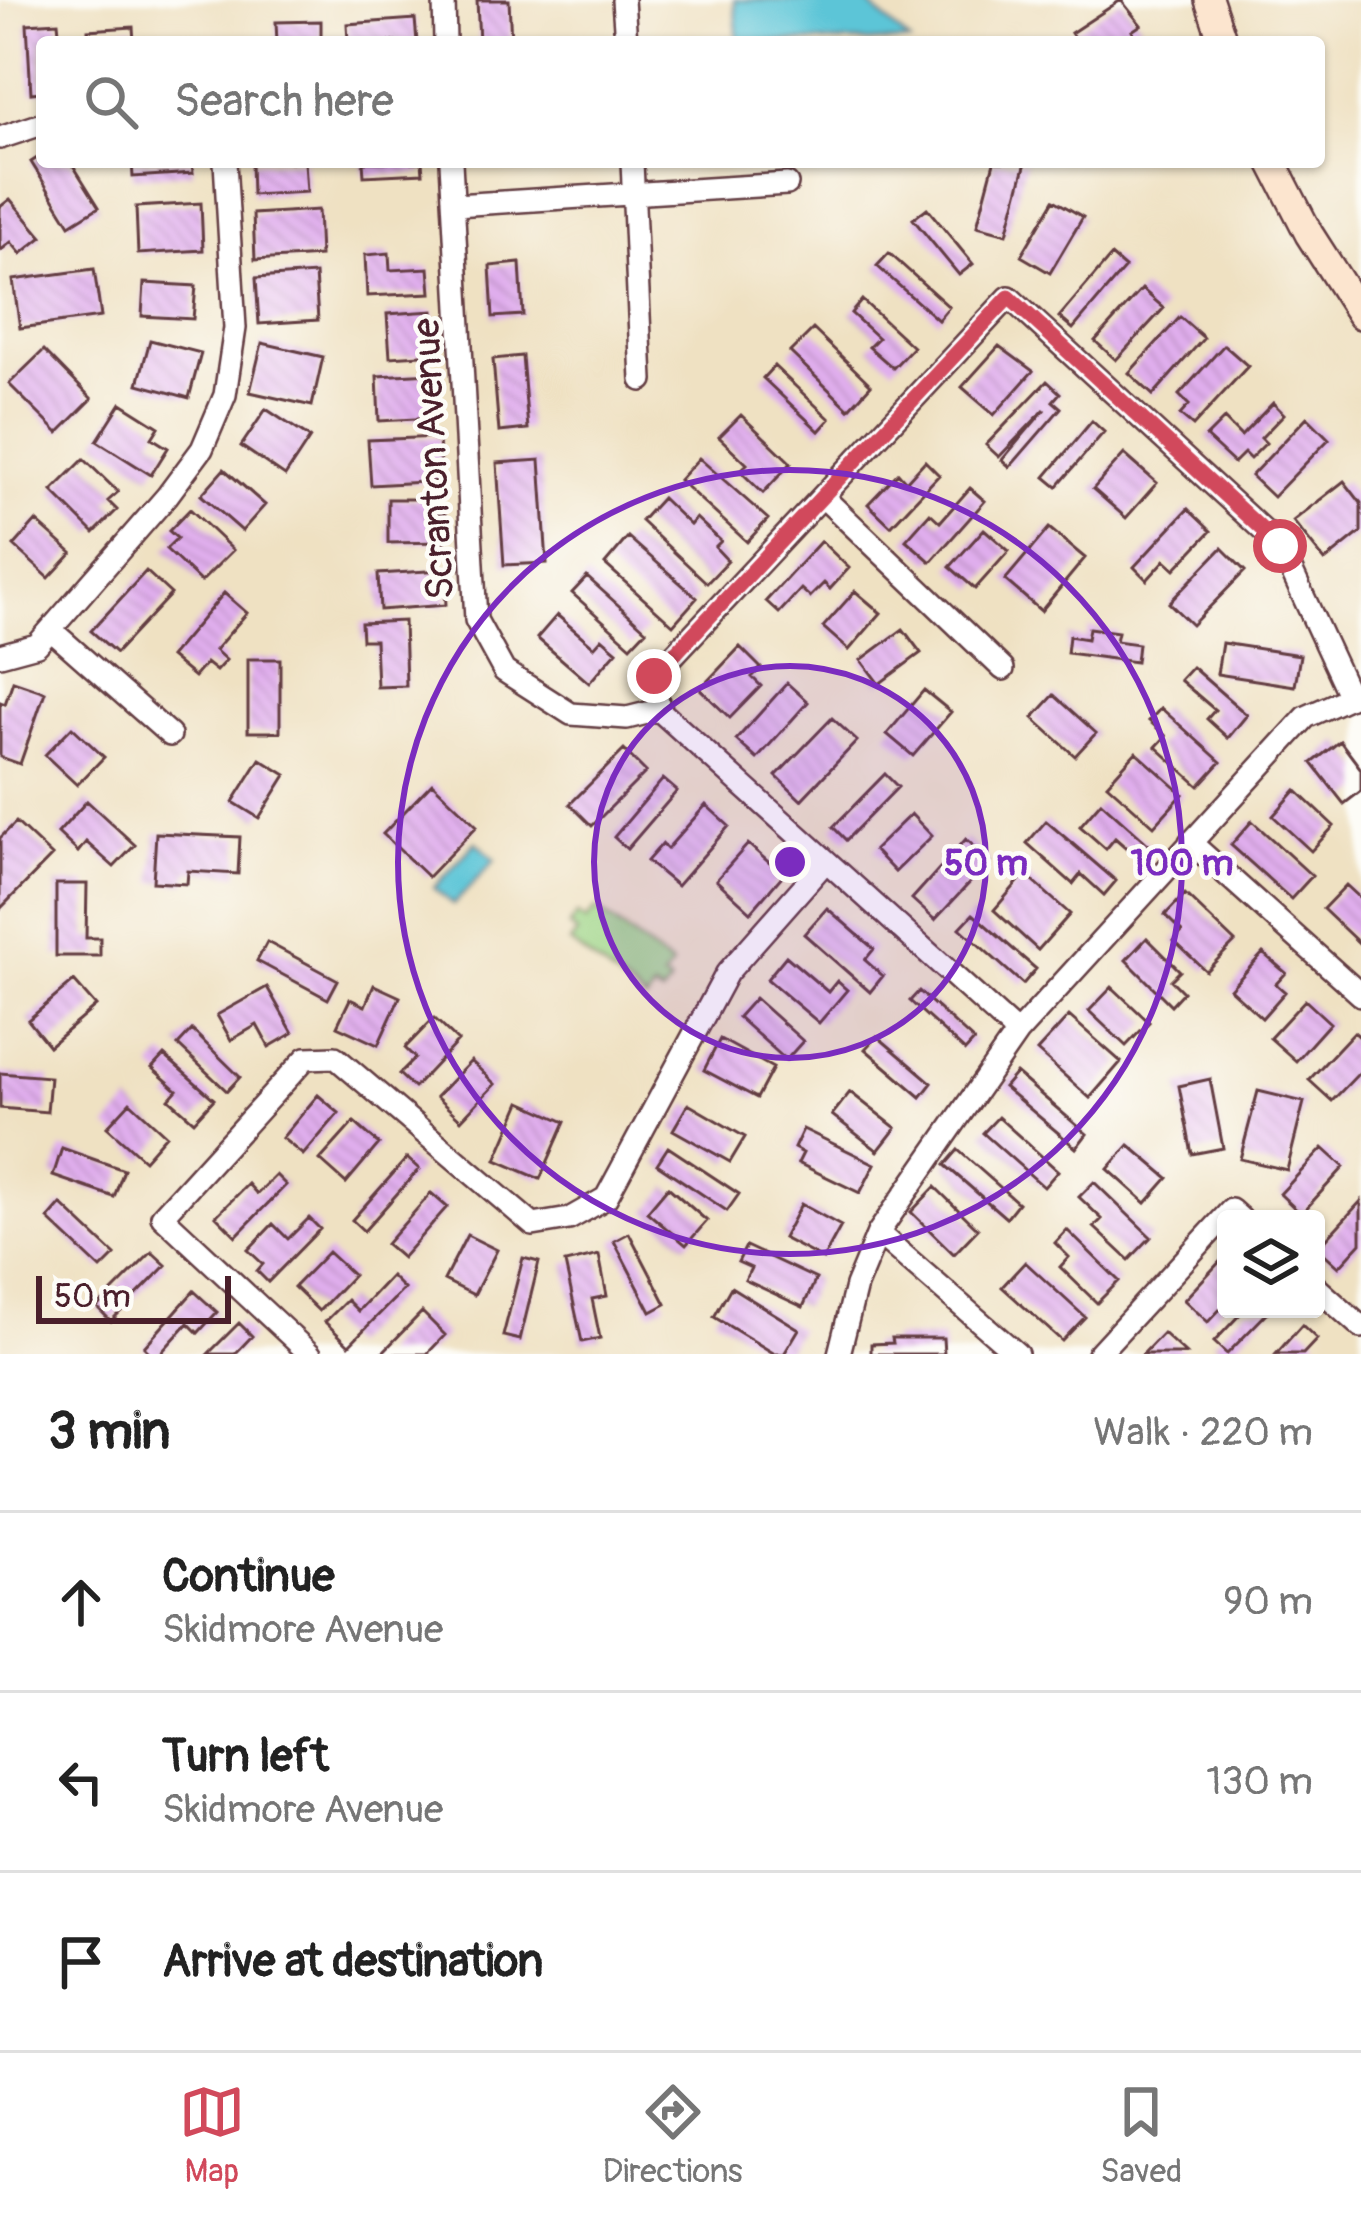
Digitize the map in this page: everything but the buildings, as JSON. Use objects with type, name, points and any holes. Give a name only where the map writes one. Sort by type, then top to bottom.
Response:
[{"type":"main road","points":[[1209,0],[1221,36]]},
{"type":"main road","points":[[1275,168],[1361,315]]},
{"type":"street","points":[[444,0],[445,36]]},
{"type":"street","points":[[623,0],[626,36]]},
{"type":"street","points":[[0,138],[36,126]]},
{"type":"street","points":[[0,655],[37,645],[202,449],[224,395],[235,328],[225,168]]},
{"type":"street","name":"Scranton Avenue","points":[[452,168],[476,620],[504,671],[571,714],[628,718],[659,710]]},
{"type":"street","points":[[632,168],[642,380]]},
{"type":"street","points":[[454,205],[787,184]]},
{"type":"street","points":[[839,1354],[856,1286],[878,1233],[1017,1033],[1306,717],[1355,694],[1280,546],[1009,297],[654,676],[659,710],[1017,1033]]},
{"type":"street","points":[[823,496],[1003,669]]},
{"type":"street","points":[[51,630],[170,735]]},
{"type":"street","points":[[1190,842],[1361,995]]},
{"type":"street","points":[[310,1354],[161,1216],[306,1058],[335,1057],[533,1226],[569,1220],[606,1198],[728,974],[826,861]]},
{"type":"street","points":[[1098,1354],[1217,1225]]},
{"type":"street","points":[[878,1233],[1017,1354]]},
{"type":"street","points":[[1325,1295],[1361,1327]]},
{"type":"green space","points":[[596,909],[672,966],[663,978],[670,983],[662,995],[654,990],[646,1001],[570,943],[577,933],[569,926],[577,915],[586,921]]},
{"type":"water","points":[[734,0],[864,0],[903,36],[737,36]]},
{"type":"water","points":[[476,842],[495,860],[453,905],[434,888]]},
{"type":"route","points":[[654,676],[1009,297],[1280,546]]}]
